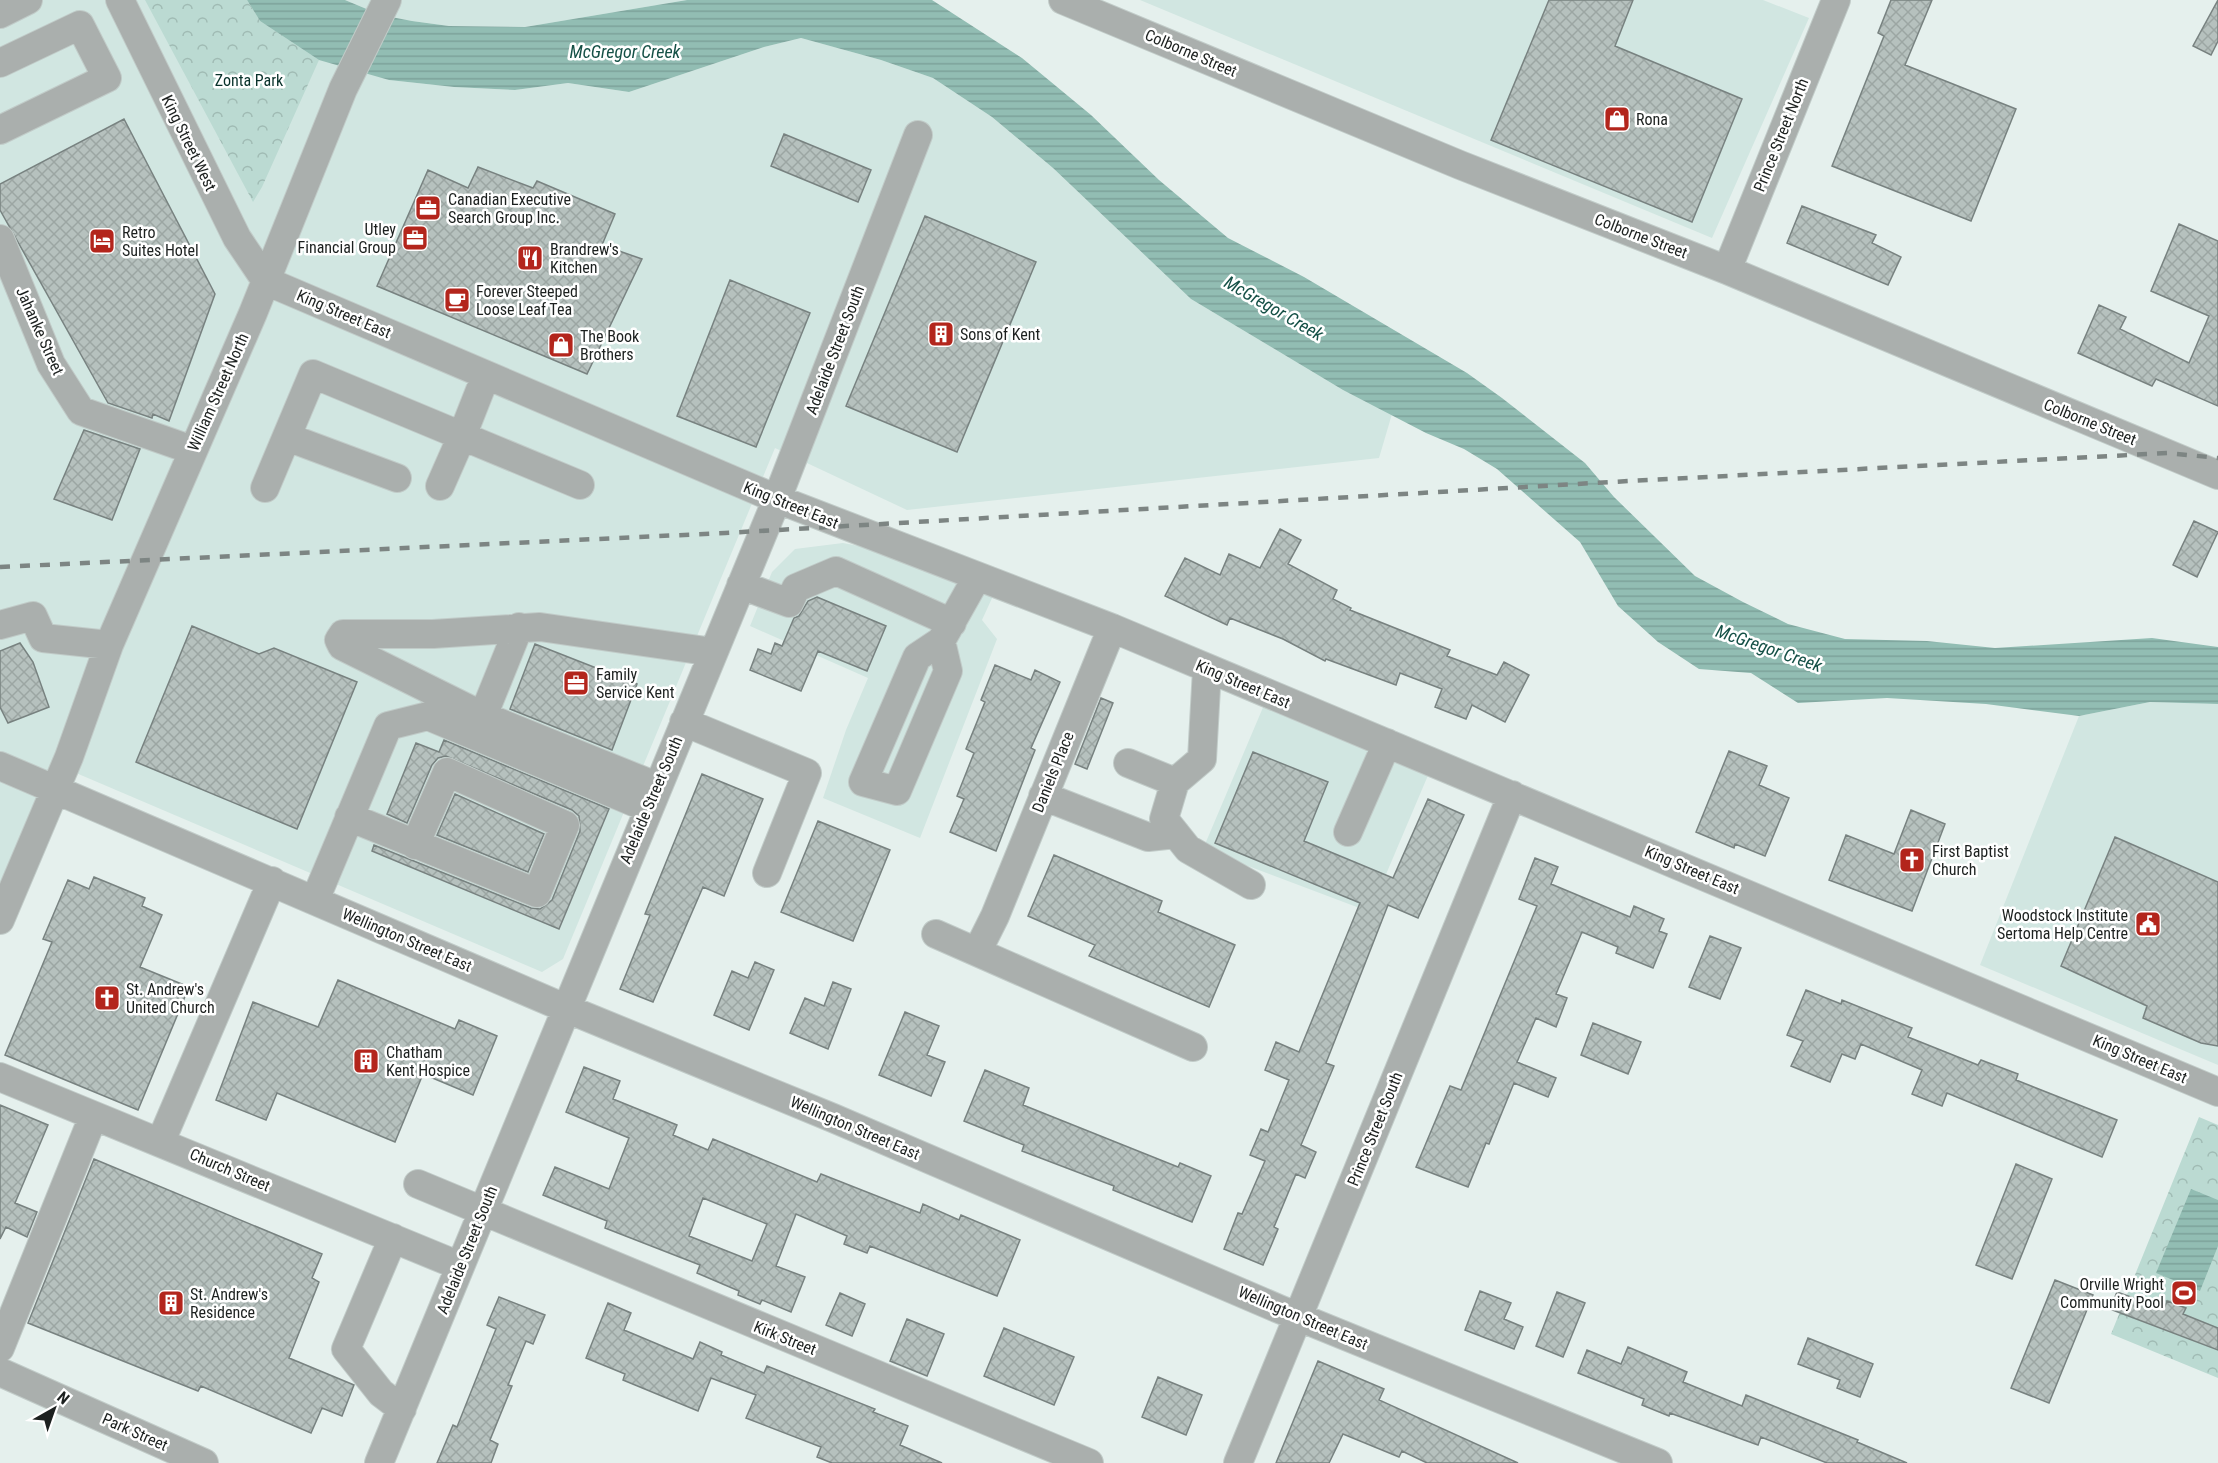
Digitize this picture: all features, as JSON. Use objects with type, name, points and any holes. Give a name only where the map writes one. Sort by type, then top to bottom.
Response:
[{"type":"street","points":[[0,14],[28,0]]},
{"type":"street","name":"King Street West","points":[[120,0],[237,238],[266,281]]},
{"type":"street","name":"William Street North","points":[[0,920],[56,788],[109,645],[136,589],[192,450],[266,281],[343,89],[387,0]]},
{"type":"street","name":"Colborne Street","points":[[1063,0],[1460,165],[1727,270],[2218,475]]},
{"type":"street","name":"Prince Street North","points":[[1727,270],[1836,0]]},
{"type":"street","points":[[0,63],[80,25],[107,78],[0,130]]},
{"type":"street","name":"Adelaide Street South","points":[[379,1463],[652,797],[777,499],[918,135]]},
{"type":"street","name":"Jahanke Street","points":[[0,239],[51,364],[81,411],[192,450]]},
{"type":"street","name":"King Street East","points":[[266,281],[777,499],[1112,628],[2218,1092]]},
{"type":"street","points":[[265,488],[313,374],[580,485]]},
{"type":"street","points":[[440,486],[486,375]]},
{"type":"street","points":[[287,436],[397,478]]},
{"type":"street","points":[[741,585],[789,603],[796,588],[836,571],[947,632]]},
{"type":"street","points":[[947,632],[948,671],[897,791],[863,782],[917,657],[947,632],[977,577]]},
{"type":"street","points":[[0,625],[33,616],[43,638],[109,645]]},
{"type":"street","points":[[652,797],[342,646],[339,640],[343,634],[433,634],[519,627],[713,652]]},
{"type":"street","points":[[483,716],[519,627]]},
{"type":"street","name":"Daniels Place","points":[[977,952],[995,916],[1112,628]]},
{"type":"street","points":[[1207,669],[1202,759],[1175,782],[1164,819],[1188,849],[1251,885]]},
{"type":"street","points":[[315,900],[387,726],[428,716],[652,797]]},
{"type":"street","points":[[684,722],[807,773],[767,873]]},
{"type":"street","points":[[1348,832],[1387,743]]},
{"type":"street","points":[[1128,763],[1175,782]]},
{"type":"street","name":"Wellington Street East","points":[[0,766],[56,788],[565,1008],[833,1118],[1298,1317],[1658,1463]]},
{"type":"street","points":[[349,817],[415,845],[537,893],[565,825],[447,772],[415,845]]},
{"type":"street","name":"Prince Street South","points":[[1238,1463],[1512,795]]},
{"type":"street","points":[[1043,796],[1148,837],[1176,834]]},
{"type":"street","points":[[161,1141],[272,881]]},
{"type":"street","points":[[936,934],[1193,1047]]},
{"type":"street","name":"Church Street","points":[[0,1077],[93,1117],[161,1141],[460,1266]]},
{"type":"street","points":[[0,1348],[93,1117]]},
{"type":"street","name":"Kirk Street","points":[[418,1184],[1089,1463]]},
{"type":"street","points":[[393,1238],[346,1349],[381,1393],[402,1409]]},
{"type":"street","name":"Park Street","points":[[0,1372],[204,1463]]},
{"type":"shaded area","points":[[0,0],[247,0],[260,21],[389,80],[454,87],[515,90],[568,83],[629,92],[764,47],[801,38],[881,60],[933,78],[992,117],[1053,168],[1191,299],[1343,390],[1392,414],[1379,458],[907,510],[775,448],[563,959],[542,972],[55,764],[0,896]]},
{"type":"shaded area","points":[[345,0],[687,0],[525,27],[449,26],[412,21],[381,15]]},
{"type":"shaded area","points":[[1140,0],[1763,0],[1809,18],[1712,238]]},
{"type":"shaded area","points":[[843,543],[880,550],[993,596],[982,620],[997,639],[920,838],[823,798],[846,730],[868,678],[750,626],[772,572],[795,549]]},
{"type":"shaded area","points":[[2150,702],[2218,704],[2218,1065],[1980,965],[2079,716]]},
{"type":"shaded area","points":[[1264,705],[1429,773],[1370,912],[1203,849]]},
{"type":"green space","name":"Zonta Park","points":[[145,0],[247,0],[260,21],[319,60],[262,187],[253,202]]},
{"type":"green space","points":[[2199,1117],[2218,1125],[2218,1378],[2111,1334]]},
{"type":"water","name":"McGregor Creek","points":[[247,0],[345,0],[381,15],[412,21],[449,26],[525,27],[687,0],[932,0],[1022,58],[1091,115],[1159,180],[1228,238],[1304,277],[1467,373],[1502,398],[1585,463],[1614,497],[1695,576],[1788,624],[1845,639],[1927,641],[1995,648],[2152,638],[2218,647],[2218,704],[2150,702],[2079,716],[1986,704],[1887,698],[1798,703],[1751,673],[1699,669],[1658,642],[1618,606],[1580,542],[1497,469],[1464,449],[1426,433],[1343,390],[1191,299],[1053,168],[992,117],[933,78],[881,60],[801,38],[764,47],[629,92],[568,83],[515,90],[454,87],[389,80],[319,60],[260,21]]},
{"type":"water","points":[[2191,1189],[2218,1200],[2218,1246],[2200,1291],[2156,1273]]},
{"type":"building","name":"Rona","points":[[1549,0],[1633,0],[1615,46],[1742,99],[1692,222],[1491,140]]},
{"type":"building","points":[[1891,0],[1932,0],[1905,65],[2016,109],[1971,221],[1832,166],[1884,36],[1878,33]]},
{"type":"building","points":[[2218,0],[2218,41],[2211,55],[2193,46]]},
{"type":"building","name":"Retro Suites Hotel","points":[[124,119],[215,294],[169,421],[153,414],[152,418],[108,403],[0,210],[0,184]]},
{"type":"building","points":[[784,134],[871,170],[858,202],[771,166]]},
{"type":"building","points":[[478,167],[533,188],[537,181],[615,214],[602,245],[642,259],[587,374],[377,286],[428,170],[468,188]]},
{"type":"building","points":[[1802,206],[1876,235],[1872,243],[1901,257],[1888,285],[1787,243]]},
{"type":"building","name":"Sons of Kent","points":[[925,216],[1036,262],[957,452],[846,406]]},
{"type":"building","points":[[2179,224],[2218,241],[2218,406],[2156,379],[2152,386],[2078,353],[2099,305],[2126,317],[2120,329],[2189,363],[2209,316],[2151,291]]},
{"type":"building","points":[[730,280],[810,313],[756,447],[677,416]]},
{"type":"building","points":[[84,430],[140,449],[112,520],[54,499]]},
{"type":"building","points":[[2194,521],[2218,532],[2197,577],[2173,565]]},
{"type":"building","points":[[1280,529],[1301,540],[1288,564],[1337,590],[1333,599],[1351,608],[1350,610],[1450,650],[1447,656],[1497,675],[1504,662],[1529,675],[1505,722],[1472,705],[1466,719],[1435,707],[1442,689],[1400,673],[1396,685],[1326,659],[1325,661],[1283,639],[1230,618],[1227,625],[1165,596],[1185,558],[1220,575],[1229,554],[1260,568]]},
{"type":"building","points":[[817,597],[886,626],[867,671],[818,651],[801,691],[750,670],[758,649],[771,654],[775,643],[782,646],[794,618],[799,616],[808,601]]},
{"type":"building","points":[[192,626],[259,654],[274,648],[357,682],[297,829],[136,762]]},
{"type":"building","points":[[20,643],[33,662],[49,707],[8,723],[0,707],[0,651]]},
{"type":"building","points":[[535,644],[637,684],[612,750],[510,709]]},
{"type":"building","points":[[995,665],[1031,680],[1035,670],[1060,682],[1031,748],[1035,750],[996,851],[950,832],[964,799],[957,796],[974,753],[966,749],[985,702],[981,700]]},
{"type":"building","points":[[1101,698],[1113,703],[1087,769],[1075,764]]},
{"type":"building","points":[[444,740],[609,809],[559,929],[372,851],[374,845],[531,908],[540,909],[552,900],[580,831],[579,816],[572,810],[446,756],[438,758],[432,765],[407,823],[387,814],[416,743],[439,752]]},
{"type":"building","points":[[1729,751],[1767,766],[1759,785],[1789,798],[1765,856],[1735,844],[1734,848],[1696,832]]},
{"type":"building","points":[[1253,752],[1328,782],[1304,841],[1393,878],[1428,799],[1464,815],[1418,918],[1388,905],[1326,1063],[1334,1066],[1301,1145],[1316,1152],[1305,1178],[1296,1174],[1274,1227],[1278,1229],[1263,1265],[1224,1249],[1238,1213],[1242,1214],[1265,1161],[1250,1155],[1261,1129],[1268,1132],[1289,1080],[1265,1070],[1276,1042],[1299,1052],[1360,903],[1215,843]]},
{"type":"building","points":[[702,774],[763,799],[724,896],[703,887],[653,1002],[620,989],[650,915],[645,914]]},
{"type":"building","points":[[455,794],[544,834],[528,872],[437,835]]},
{"type":"building","points":[[1911,810],[1945,824],[1912,911],[1829,880],[1846,835],[1894,854]]},
{"type":"building","points":[[818,821],[890,850],[853,941],[781,912]]},
{"type":"building","name":"Woodstock Institute Sertoma Help Centre","points":[[2115,837],[2218,882],[2218,1046],[2201,1043],[2143,1018],[2147,1006],[2061,966]]},
{"type":"building","points":[[1054,855],[1162,901],[1158,912],[1235,945],[1209,1007],[1089,956],[1095,945],[1028,916]]},
{"type":"building","points":[[1535,858],[1558,867],[1551,884],[1630,917],[1634,906],[1664,919],[1659,931],[1667,934],[1653,968],[1616,953],[1618,947],[1582,932],[1556,994],[1567,998],[1556,1027],[1536,1018],[1517,1062],[1556,1078],[1548,1097],[1514,1083],[1489,1144],[1486,1143],[1468,1187],[1416,1167],[1450,1086],[1461,1090],[1537,906],[1519,899]]},
{"type":"building","name":"St. Andrew's United Church","points":[[94,877],[145,898],[142,906],[162,915],[140,967],[189,987],[138,1110],[5,1055],[52,942],[43,939],[68,880],[89,889]]},
{"type":"building","points":[[1710,936],[1741,948],[1720,999],[1689,987]]},
{"type":"building","points":[[755,962],[774,970],[749,1030],[714,1015],[732,971],[748,978]]},
{"type":"building","points":[[338,980],[455,1029],[459,1020],[497,1036],[473,1095],[423,1074],[395,1142],[277,1093],[266,1120],[216,1100],[253,1002],[318,1027]]},
{"type":"building","points":[[833,982],[851,989],[828,1049],[790,1033],[805,998],[824,1006]]},
{"type":"building","points":[[1806,990],[1841,1004],[1842,1000],[1912,1028],[1908,1037],[1978,1065],[1981,1060],[2018,1074],[2016,1080],[2117,1120],[2102,1157],[1947,1093],[1942,1106],[1912,1094],[1922,1070],[1861,1044],[1855,1059],[1842,1054],[1830,1082],[1791,1066],[1803,1041],[1787,1035]]},
{"type":"building","points":[[905,1012],[939,1026],[927,1055],[945,1062],[931,1096],[879,1075]]},
{"type":"building","points":[[1593,1023],[1641,1042],[1628,1074],[1581,1055]]},
{"type":"building","points":[[584,1067],[620,1081],[613,1099],[677,1125],[673,1135],[708,1150],[713,1139],[817,1182],[821,1174],[920,1213],[923,1204],[959,1220],[961,1215],[1020,1240],[997,1296],[870,1246],[867,1253],[844,1244],[847,1236],[796,1214],[776,1266],[805,1277],[791,1312],[762,1300],[760,1304],[738,1295],[739,1291],[697,1273],[700,1265],[605,1228],[607,1221],[543,1195],[555,1167],[609,1189],[629,1138],[566,1112]],"holes":[[[703,1198],[767,1224],[752,1261],[689,1236]]]},
{"type":"building","points":[[985,1070],[1029,1088],[1023,1105],[1178,1167],[1180,1163],[1211,1176],[1192,1222],[1113,1190],[1114,1186],[1022,1151],[1024,1145],[964,1121]]},
{"type":"building","points":[[0,1105],[48,1125],[15,1203],[37,1212],[27,1237],[6,1227],[0,1239]]},
{"type":"building","name":"St. Andrew's Residence","points":[[94,1159],[322,1254],[312,1278],[319,1282],[289,1358],[354,1385],[342,1416],[322,1408],[311,1433],[201,1386],[198,1391],[28,1323]]},
{"type":"building","points":[[2016,1164],[2052,1179],[2012,1279],[1976,1265]]},
{"type":"building","points":[[2055,1280],[2093,1295],[2049,1403],[2011,1388]]},
{"type":"building","points":[[1480,1291],[1511,1303],[1504,1319],[1523,1327],[1514,1349],[1465,1330]]},
{"type":"building","points":[[1557,1292],[1585,1303],[1563,1357],[1536,1346]]},
{"type":"building","points":[[2117,1292],[2164,1309],[2167,1301],[2186,1308],[2183,1314],[2218,1328],[2218,1350],[2110,1309]]},
{"type":"building","points":[[840,1293],[865,1304],[852,1336],[826,1325]]},
{"type":"building","points":[[499,1297],[545,1315],[533,1344],[526,1341],[508,1385],[512,1386],[490,1440],[498,1444],[491,1463],[437,1463],[453,1425],[457,1427],[496,1329],[487,1325]]},
{"type":"building","points":[[608,1303],[631,1313],[624,1330],[693,1359],[700,1342],[722,1352],[721,1355],[764,1373],[767,1366],[875,1409],[873,1412],[908,1426],[900,1445],[942,1463],[832,1463],[817,1457],[821,1447],[746,1418],[756,1395],[711,1378],[698,1411],[623,1380],[625,1374],[586,1358]]},
{"type":"building","points":[[907,1319],[944,1334],[927,1376],[890,1361]]},
{"type":"building","points":[[1004,1328],[1074,1357],[1054,1405],[984,1376]]},
{"type":"building","points":[[1808,1338],[1873,1364],[1860,1397],[1837,1388],[1840,1380],[1798,1364]]},
{"type":"building","points":[[1628,1347],[1687,1372],[1683,1382],[1742,1406],[1746,1395],[1858,1440],[1857,1442],[1907,1463],[1827,1463],[1761,1437],[1758,1445],[1670,1413],[1669,1416],[1642,1405],[1644,1399],[1578,1373],[1587,1350],[1621,1364]]},
{"type":"building","points":[[1318,1361],[1384,1389],[1379,1400],[1518,1463],[1427,1463],[1402,1451],[1399,1457],[1343,1434],[1329,1463],[1276,1463]]},
{"type":"building","points":[[1158,1377],[1202,1395],[1186,1435],[1142,1417]]},
{"type":"railway","points":[[0,567],[725,533],[1629,481],[2168,453],[2218,458]]},
{"type":"place","name":"Rona","points":[[1617,119]]},
{"type":"place","name":"Canadian Executive Search Group Inc.","points":[[428,208]]},
{"type":"place","name":"Utley Financial Group","points":[[415,238]]},
{"type":"place","name":"Retro Suites Hotel","points":[[102,241]]},
{"type":"place","name":"Brandrew's Kitchen","points":[[530,258]]},
{"type":"place","name":"Forever Steeped Loose Leaf Tea","points":[[457,300]]},
{"type":"place","name":"Sons of Kent","points":[[941,334]]},
{"type":"place","name":"The Book Brothers","points":[[561,345]]},
{"type":"place","name":"Family Service Kent","points":[[576,683]]},
{"type":"place","name":"First Baptist Church","points":[[1912,860]]},
{"type":"place","name":"Woodstock Institute Sertoma Help Centre","points":[[2148,924]]},
{"type":"place","name":"St. Andrew's United Church","points":[[107,998]]},
{"type":"place","name":"Chatham Kent Hospice","points":[[366,1061]]},
{"type":"place","name":"Orville Wright Community Pool","points":[[2184,1293]]},
{"type":"place","name":"St. Andrew's Residence","points":[[171,1303]]}]
